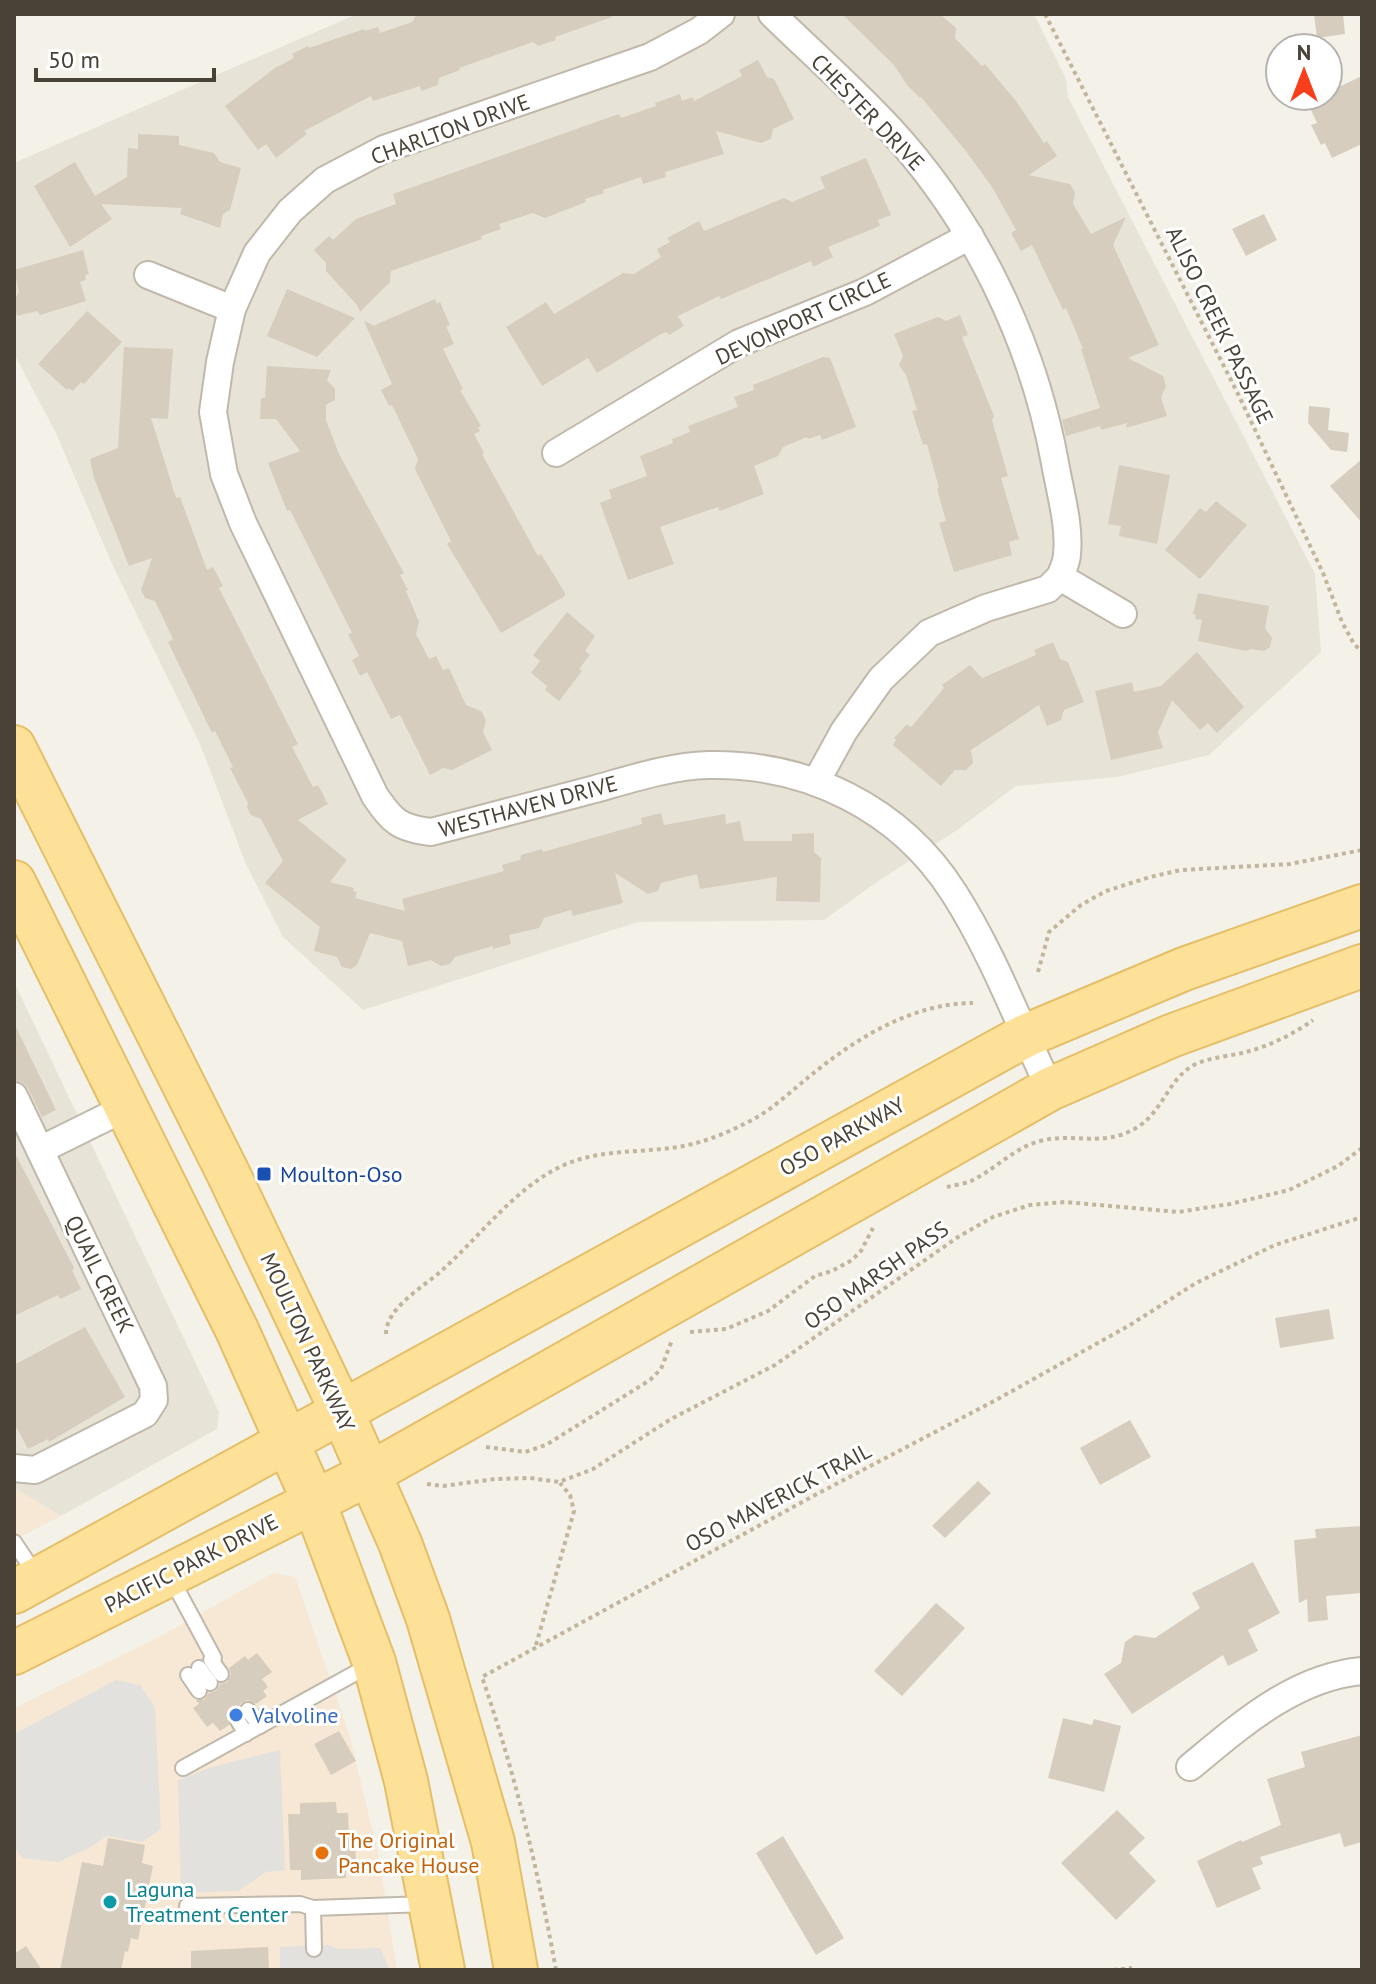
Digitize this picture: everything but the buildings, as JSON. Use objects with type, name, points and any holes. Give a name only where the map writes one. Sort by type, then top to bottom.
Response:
[{"type":"main road","name":"MOULTON PARKWAY","points":[[14,747],[227,1171],[342,1412],[400,1543],[428,1619],[493,1842],[516,1970]]},
{"type":"main road","points":[[14,882],[230,1316],[314,1502],[374,1662],[406,1781],[443,1970]]},
{"type":"main road","name":"OSO PARKWAY","points":[[342,1412],[1025,1036],[1184,969],[1362,906]]},
{"type":"main road","points":[[369,1474],[1050,1089],[1171,1036],[1362,966]]},
{"type":"main road","points":[[26,1585],[342,1412]]},
{"type":"main road","name":"PACIFIC PARK DRIVE","points":[[14,1653],[369,1474]]},
{"type":"street","name":"CHARLTON DRIVE","points":[[232,309],[257,253],[290,211],[325,180],[384,149],[650,57],[699,31],[721,14]]},
{"type":"street","name":"CHESTER DRIVE","points":[[772,14],[889,128],[923,168],[970,236],[1016,328],[1047,418],[1066,527],[1068,555],[1060,577]]},
{"type":"street","name":"DEVONPORT CIRCLE","points":[[556,453],[739,343],[865,292],[970,236]]},
{"type":"street","points":[[148,275],[232,309]]},
{"type":"street","name":"WESTHAVEN DRIVE","points":[[232,309],[213,412],[224,474],[243,523],[368,781],[391,819],[407,829],[431,832],[638,777],[705,765],[761,766],[816,782],[873,809],[906,834],[935,866],[955,894],[1010,999],[1050,1089]]},
{"type":"street","points":[[816,782],[844,731],[881,679],[929,633],[986,608],[1048,589],[1060,577],[1123,614]]},
{"type":"street","name":"QUAIL CREEK","points":[[14,1096],[153,1386],[154,1400],[145,1414],[35,1470],[14,1468]]},
{"type":"street","points":[[40,1150],[127,1107]]},
{"type":"street","points":[[1190,1767],[1252,1716],[1306,1686],[1362,1671]]},
{"type":"lane","points":[[14,1542],[26,1585]]},
{"type":"lane","points":[[168,1573],[210,1683],[203,1665]]},
{"type":"lane","points":[[183,1768],[374,1662]]},
{"type":"lane","points":[[240,1737],[237,1719],[260,1726]]},
{"type":"lane","points":[[187,1906],[300,1904],[313,1908],[430,1903]]},
{"type":"lane","points":[[313,1908],[314,1949]]},
{"type":"path","name":"ALISO CREEK PASSAGE","points":[[1045,14],[1238,394],[1323,573],[1342,622],[1362,652]]},
{"type":"path","points":[[1038,972],[1049,932],[1081,905],[1106,891],[1181,870],[1290,864],[1362,850]]},
{"type":"path","points":[[386,1334],[386,1325],[395,1311],[533,1184],[548,1174],[587,1158],[613,1152],[677,1147],[726,1133],[750,1121],[832,1058],[888,1024],[916,1013],[973,1003]]},
{"type":"path","points":[[937,1191],[970,1181],[1041,1140],[1102,1140],[1122,1136],[1153,1117],[1186,1069],[1200,1062],[1248,1052],[1281,1039],[1319,1016]]},
{"type":"path","name":"OSO MARSH PASS","points":[[427,1484],[443,1486],[518,1478],[559,1482],[593,1469],[671,1419],[775,1365],[958,1237],[993,1217],[1030,1205],[1065,1202],[1178,1212],[1230,1204],[1289,1190],[1338,1166],[1362,1148]]},
{"type":"path","name":"OSO MAVERICK TRAIL","points":[[556,1970],[544,1901],[507,1749],[482,1677],[803,1501],[996,1400],[1130,1325],[1196,1283],[1275,1245],[1362,1217]]},
{"type":"path","points":[[685,1332],[726,1329],[768,1311],[815,1276],[852,1260],[861,1251],[874,1227],[882,1222]]},
{"type":"path","points":[[481,1445],[525,1452],[546,1445],[650,1380],[661,1369],[674,1337]]},
{"type":"path","points":[[535,1647],[574,1511],[570,1495],[559,1482]]},
{"type":"path","points":[[1113,1970],[1132,1968]]},
{"type":"shaded area","points":[[357,14],[1034,14],[1066,79],[1068,97],[1315,574],[1321,652],[1209,755],[1117,777],[1016,786],[824,920],[638,922],[363,1010],[283,937],[246,864],[200,744],[112,564],[55,431],[14,354],[14,163]]},
{"type":"shaded area","points":[[14,982],[219,1412],[217,1429],[61,1516],[14,1488]]},
{"type":"shaded area","points":[[14,1488],[61,1516],[14,1540]]},
{"type":"shaded area","points":[[273,1573],[295,1577],[349,1734],[378,1853],[397,1970],[14,1970],[14,1708],[157,1638]]},
{"type":"shaded area","points":[[116,1680],[140,1685],[155,1708],[161,1829],[142,1842],[107,1836],[58,1862],[22,1858],[14,1846],[14,1734]]},
{"type":"shaded area","points":[[280,1750],[285,1870],[266,1872],[238,1891],[181,1893],[178,1780],[212,1767]]},
{"type":"shaded area","points":[[328,1945],[338,1949],[380,1948],[390,1970],[280,1970],[280,1947]]},
{"type":"place","name":"Moulton-Oso","points":[[264,1174]]},
{"type":"place","name":"Valvoline","points":[[236,1715]]},
{"type":"place","name":"The Original Pancake House","points":[[322,1853]]},
{"type":"place","name":"Laguna Treatment Center","points":[[110,1902]]}]
